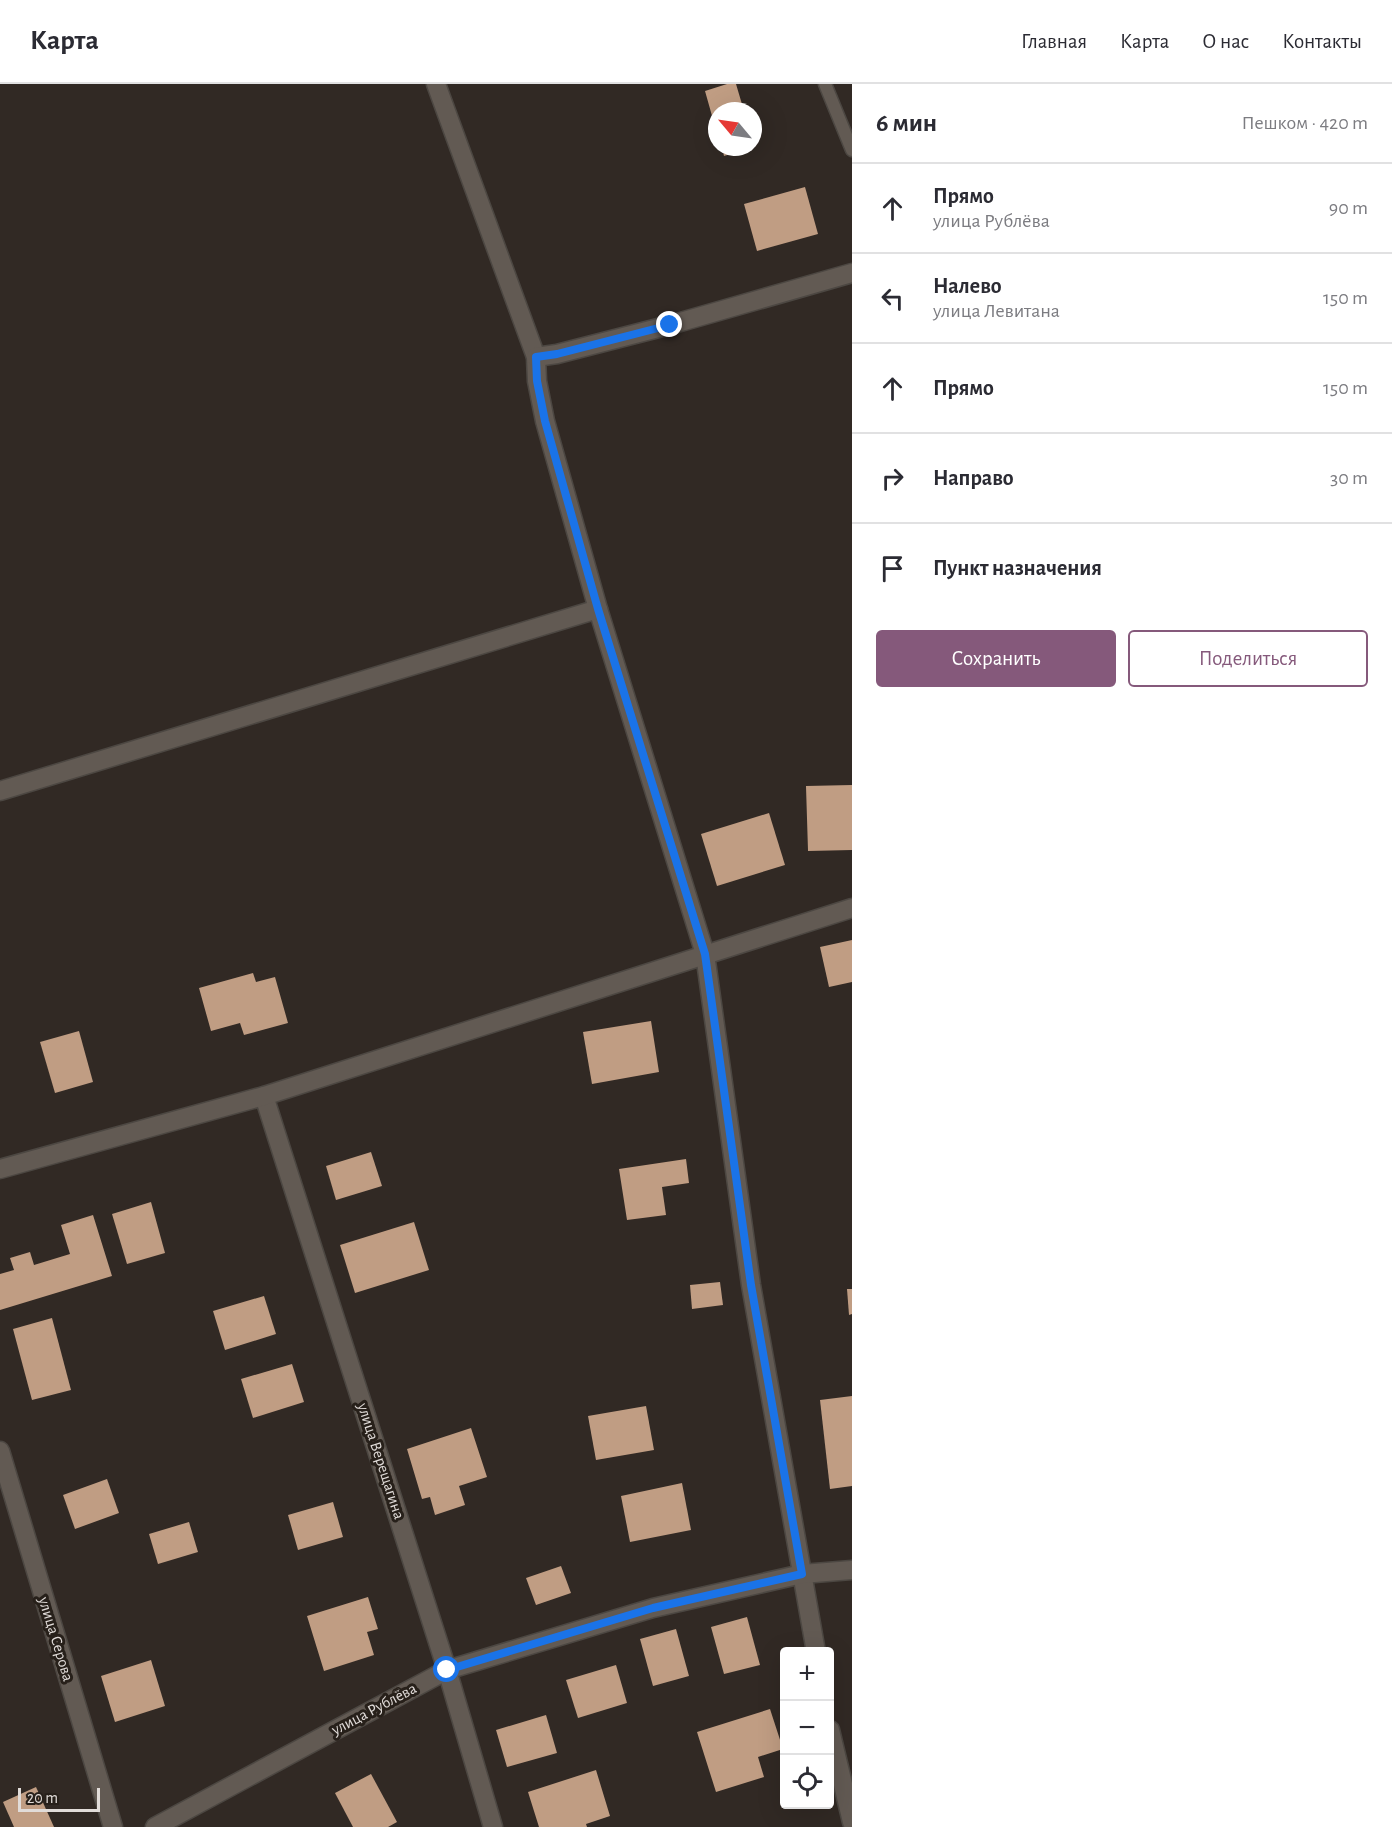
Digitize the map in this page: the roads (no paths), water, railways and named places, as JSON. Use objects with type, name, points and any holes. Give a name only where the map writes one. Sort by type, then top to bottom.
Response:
[{"type":"street","points":[[436,84],[536,357],[537,381],[545,421],[598,609],[705,954],[751,1285],[815,1647]]},
{"type":"street","points":[[536,357],[557,354],[670,325],[852,273]]},
{"type":"street","points":[[0,791],[598,609]]},
{"type":"street","points":[[0,1169],[264,1096],[852,908]]},
{"type":"street","name":"улица Верещагина","points":[[264,1096],[447,1670],[493,1827]]},
{"type":"street","name":"улица Серова","points":[[0,1451],[113,1827]]},
{"type":"street","name":"улица Рублёва","points":[[155,1827],[447,1670],[653,1608],[802,1574],[852,1570]]},
{"type":"street","points":[[834,1747],[852,1822]]},
{"type":"lane","points":[[825,84],[852,150]]}]
